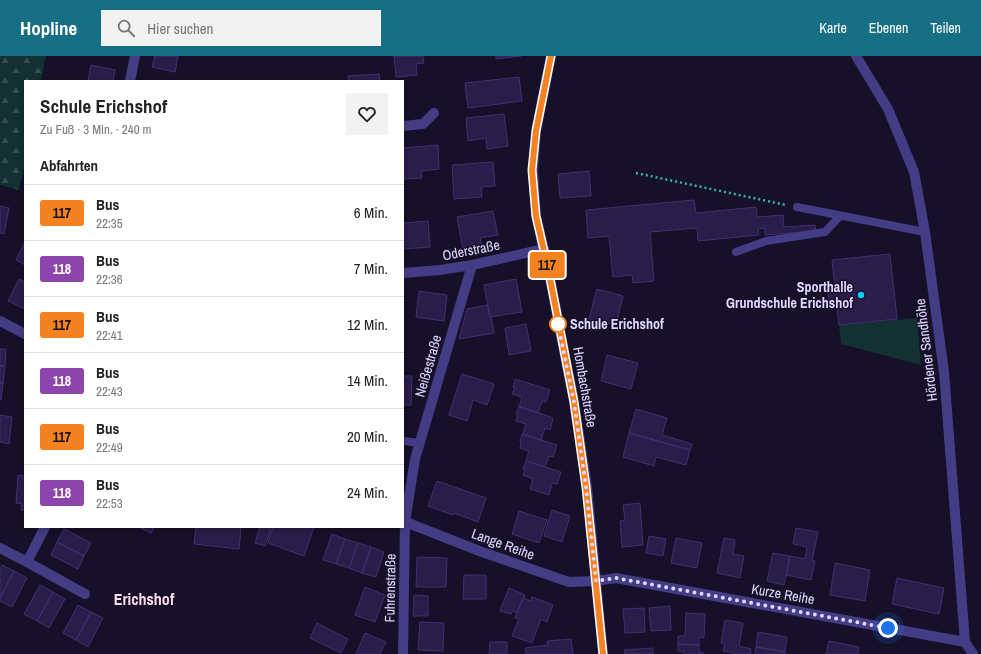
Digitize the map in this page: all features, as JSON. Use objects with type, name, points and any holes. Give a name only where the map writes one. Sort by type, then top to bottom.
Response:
[{"type":"street","points":[[130,80],[135,56]]},
{"type":"street","name":"Hombachstraße","points":[[552,56],[536,131],[532,170],[536,216],[544,249],[574,402],[586,487],[603,654]]},
{"type":"street","name":"Hördener Sandhöhe","points":[[856,56],[888,109],[914,172],[944,372],[965,642],[972,654]]},
{"type":"street","points":[[404,126],[423,124],[434,113]]},
{"type":"street","name":"Oderstraße","points":[[404,273],[440,270],[472,265],[544,249]]},
{"type":"street","name":"Neißestraße","points":[[404,522],[415,459],[472,265]]},
{"type":"street","points":[[0,321],[24,333]]},
{"type":"street","name":"Lange Reihe","points":[[404,522],[482,552],[569,582],[596,581]]},
{"type":"street","points":[[27,562],[44,528]]},
{"type":"street","name":"Fuhrenstraße","points":[[403,654],[404,528]]},
{"type":"street","points":[[0,548],[85,594]]},
{"type":"street","name":"Kurze Reihe","points":[[596,581],[616,578],[965,642]]},
{"type":"lane","points":[[797,207],[924,232]]},
{"type":"lane","points":[[736,252],[766,241],[825,232],[840,216]]},
{"type":"lane","points":[[404,441],[420,442]]},
{"type":"path","points":[[636,173],[797,207]]},
{"type":"green space","points":[[0,56],[46,56],[41,80],[24,80],[24,168],[19,190],[0,185]]},
{"type":"green space","points":[[917,318],[921,365],[841,344],[839,325]]},
{"type":"building","points":[[155,56],[178,56],[175,72],[152,67]]},
{"type":"building","points":[[394,56],[423,56],[424,63],[416,64],[417,75],[396,77]]},
{"type":"building","points":[[496,56],[521,56],[496,59]]},
{"type":"building","points":[[91,65],[115,70],[113,80],[88,80]]},
{"type":"building","points":[[379,74],[380,80],[349,80],[348,76]]},
{"type":"building","points":[[519,77],[522,101],[468,108],[465,83]]},
{"type":"building","points":[[504,114],[508,146],[487,149],[486,138],[468,141],[466,118]]},
{"type":"building","points":[[438,145],[439,169],[421,171],[422,178],[404,179],[404,148]]},
{"type":"building","points":[[493,162],[495,186],[481,187],[482,197],[454,199],[452,165]]},
{"type":"building","points":[[589,171],[591,196],[560,198],[558,174]]},
{"type":"building","points":[[694,200],[696,213],[756,207],[757,217],[783,215],[784,227],[815,225],[816,231],[765,235],[765,228],[758,229],[759,235],[698,241],[697,228],[650,232],[654,281],[633,283],[632,275],[613,277],[609,236],[588,238],[586,210]]},
{"type":"building","points":[[0,206],[9,208],[4,234],[0,233]]},
{"type":"building","points":[[493,211],[498,235],[480,238],[482,247],[463,250],[457,217]]},
{"type":"building","points":[[428,221],[430,247],[404,249],[404,223]]},
{"type":"building","points":[[24,244],[24,264],[16,260]]},
{"type":"building","name":"Sporthalle Grundschule Erichshof","points":[[890,254],[897,319],[839,325],[836,301],[829,301],[828,289],[835,289],[832,260]]},
{"type":"building","points":[[19,279],[24,282],[24,309],[8,301]]},
{"type":"building","points":[[516,279],[522,312],[490,317],[484,285]]},
{"type":"building","points":[[597,289],[623,296],[616,325],[589,319]]},
{"type":"building","points":[[419,291],[447,295],[444,321],[416,317]]},
{"type":"building","points":[[488,305],[494,333],[459,339],[467,309]]},
{"type":"building","points":[[526,324],[531,351],[509,355],[505,328]]},
{"type":"building","points":[[0,349],[6,349],[5,366],[0,366]]},
{"type":"building","points":[[607,355],[638,363],[631,389],[601,381]]},
{"type":"building","points":[[0,366],[5,366],[3,383],[0,383]]},
{"type":"building","points":[[462,374],[494,384],[487,405],[473,400],[467,421],[449,415]]},
{"type":"building","points":[[404,376],[412,376],[411,405],[404,405]]},
{"type":"building","points":[[515,379],[550,390],[546,402],[542,401],[538,413],[519,407],[522,397],[512,394],[515,388],[513,387]]},
{"type":"building","points":[[0,383],[3,383],[1,400],[0,400]]},
{"type":"building","points":[[519,406],[553,418],[550,430],[545,428],[541,440],[523,434],[526,424],[516,421],[518,415],[516,414]]},
{"type":"building","points":[[636,409],[667,418],[662,435],[692,444],[690,450],[629,433]]},
{"type":"building","points":[[0,415],[12,417],[9,444],[0,442]]},
{"type":"building","points":[[629,433],[690,450],[686,465],[656,457],[654,466],[623,457]]},
{"type":"building","points":[[522,434],[557,445],[553,457],[549,456],[545,467],[526,461],[529,451],[520,448]]},
{"type":"building","points":[[526,461],[561,472],[557,484],[552,483],[549,495],[530,489],[533,479],[523,475],[525,469],[523,469]]},
{"type":"building","points":[[18,475],[24,476],[24,510],[21,510],[22,504],[16,503]]},
{"type":"building","points":[[437,481],[486,498],[478,522],[454,513],[453,515],[428,506]]},
{"type":"building","points":[[640,503],[643,545],[622,547],[620,521],[625,520],[623,505]]},
{"type":"building","points":[[552,510],[570,516],[562,542],[544,536]]},
{"type":"building","points":[[519,511],[547,520],[539,543],[512,534]]},
{"type":"building","points":[[141,528],[154,528],[151,533]]},
{"type":"building","points":[[196,528],[241,528],[239,549],[194,544]]},
{"type":"building","points":[[260,528],[271,529],[265,546],[255,543]]},
{"type":"building","points":[[273,528],[314,528],[304,556],[268,543]]},
{"type":"building","points":[[796,528],[818,532],[812,561],[815,561],[811,580],[786,575],[790,556],[805,559],[807,547],[793,544]]},
{"type":"building","points":[[64,529],[91,543],[84,556],[57,542]]},
{"type":"building","points":[[332,534],[345,539],[336,564],[323,560]]},
{"type":"building","points":[[649,536],[666,539],[663,556],[646,553]]},
{"type":"building","points":[[676,538],[702,543],[697,568],[671,563]]},
{"type":"building","points":[[724,538],[735,540],[733,554],[744,556],[740,578],[717,573]]},
{"type":"building","points":[[345,539],[358,543],[349,568],[336,564]]},
{"type":"building","points":[[57,542],[84,556],[78,569],[51,555]]},
{"type":"building","points":[[358,543],[371,547],[362,573],[349,568]]},
{"type":"building","points":[[371,547],[384,552],[376,577],[362,573]]},
{"type":"building","points":[[773,553],[790,556],[784,585],[767,581]]},
{"type":"building","points":[[417,557],[447,558],[446,587],[416,587]]},
{"type":"building","points":[[835,563],[870,570],[865,601],[830,595]]},
{"type":"building","points":[[2,565],[14,571],[0,598],[0,569]]},
{"type":"building","points":[[14,571],[27,578],[12,607],[0,601],[0,598]]},
{"type":"building","points":[[464,575],[486,575],[486,599],[463,599]]},
{"type":"building","points":[[897,578],[944,588],[939,614],[892,604]]},
{"type":"building","points":[[40,585],[53,592],[37,621],[24,614]]},
{"type":"building","points":[[365,587],[385,595],[375,622],[355,615]]},
{"type":"building","points":[[509,588],[525,595],[517,613],[512,611],[511,614],[500,611]]},
{"type":"building","points":[[53,592],[65,599],[49,628],[37,621]]},
{"type":"building","points":[[414,595],[428,596],[428,616],[413,616]]},
{"type":"building","points":[[532,597],[553,605],[547,622],[541,619],[532,643],[512,636],[519,619],[515,618],[523,598],[531,601]]},
{"type":"building","points":[[78,605],[91,612],[76,640],[63,633]]},
{"type":"building","points":[[670,606],[671,630],[651,631],[649,608]]},
{"type":"building","points":[[644,608],[645,632],[625,633],[623,609]]},
{"type":"building","points":[[91,612],[103,618],[88,647],[76,640]]},
{"type":"building","points":[[686,613],[705,614],[704,638],[699,637],[699,645],[678,644],[678,636],[685,636]]},
{"type":"building","points":[[725,620],[743,623],[739,646],[751,649],[750,654],[738,654],[723,651],[725,644],[721,643]]},
{"type":"building","points":[[420,622],[444,623],[443,651],[418,650]]},
{"type":"building","points":[[317,623],[348,639],[341,653],[310,638]]},
{"type":"building","points":[[758,632],[787,637],[785,652],[756,647]]},
{"type":"building","points":[[365,633],[386,642],[380,654],[356,654]]},
{"type":"building","points":[[571,639],[573,654],[526,654],[525,648],[548,645],[547,641]]},
{"type":"building","points":[[829,641],[859,647],[858,654],[826,654]]},
{"type":"building","points":[[490,642],[507,642],[507,654],[489,654]]},
{"type":"building","points":[[678,644],[699,645],[699,652],[703,652],[703,654],[684,654],[684,652],[678,651]]},
{"type":"building","points":[[756,647],[785,652],[785,654],[755,654]]},
{"type":"building","points":[[653,648],[653,654],[625,654],[624,650]]},
{"type":"bus line","name":"117","points":[[551,56],[536,131],[532,170],[536,216],[548,268],[574,402],[586,487],[603,654]]},
{"type":"place","name":"Sporthalle Grundschule Erichshof","points":[[861,295]]},
{"type":"place","name":"Schule Erichshof","points":[[558,324]]},
{"type":"district","name":"Erichshof","points":[[144,599]]},
{"type":"route","points":[[558,324],[574,402],[586,487],[596,581],[616,578],[888,628]]}]
